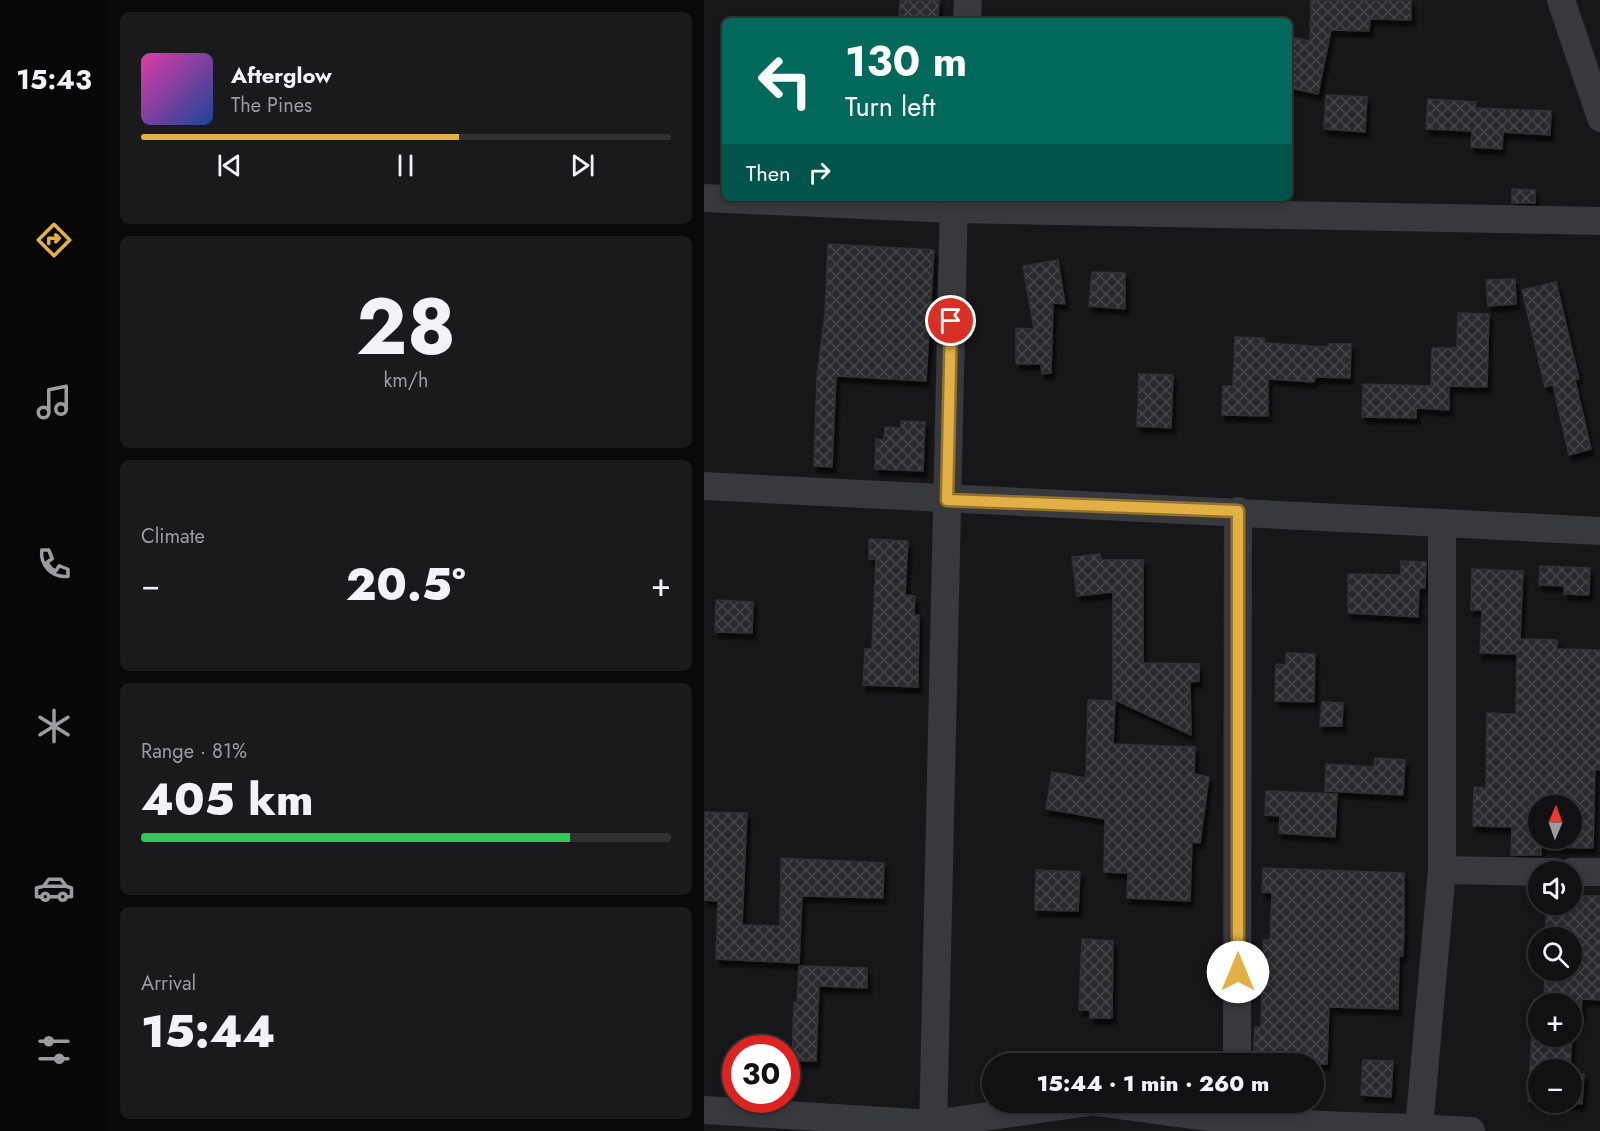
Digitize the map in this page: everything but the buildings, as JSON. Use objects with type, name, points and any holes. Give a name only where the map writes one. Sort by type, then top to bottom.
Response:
[{"type":"street","points":[[967,18],[968,0]]},
{"type":"street","points":[[1560,0],[1601,118]]},
{"type":"street","points":[[704,198],[722,198]]},
{"type":"street","points":[[853,201],[1601,222]]},
{"type":"street","points":[[933,1127],[953,203]]},
{"type":"street","points":[[704,486],[947,500],[1238,511],[1601,531]]},
{"type":"street","points":[[1238,511],[1238,1053]]},
{"type":"street","points":[[1419,1128],[1442,870],[1442,523]]},
{"type":"street","points":[[1442,870],[1528,872]]},
{"type":"street","points":[[1582,872],[1601,872]]},
{"type":"street","points":[[704,1110],[933,1127],[1020,1113]]},
{"type":"street","points":[[1250,1113],[1345,1129],[1419,1128],[1471,1131]]},
{"type":"route","points":[[951,321],[947,500],[1238,511],[1238,972]]}]
